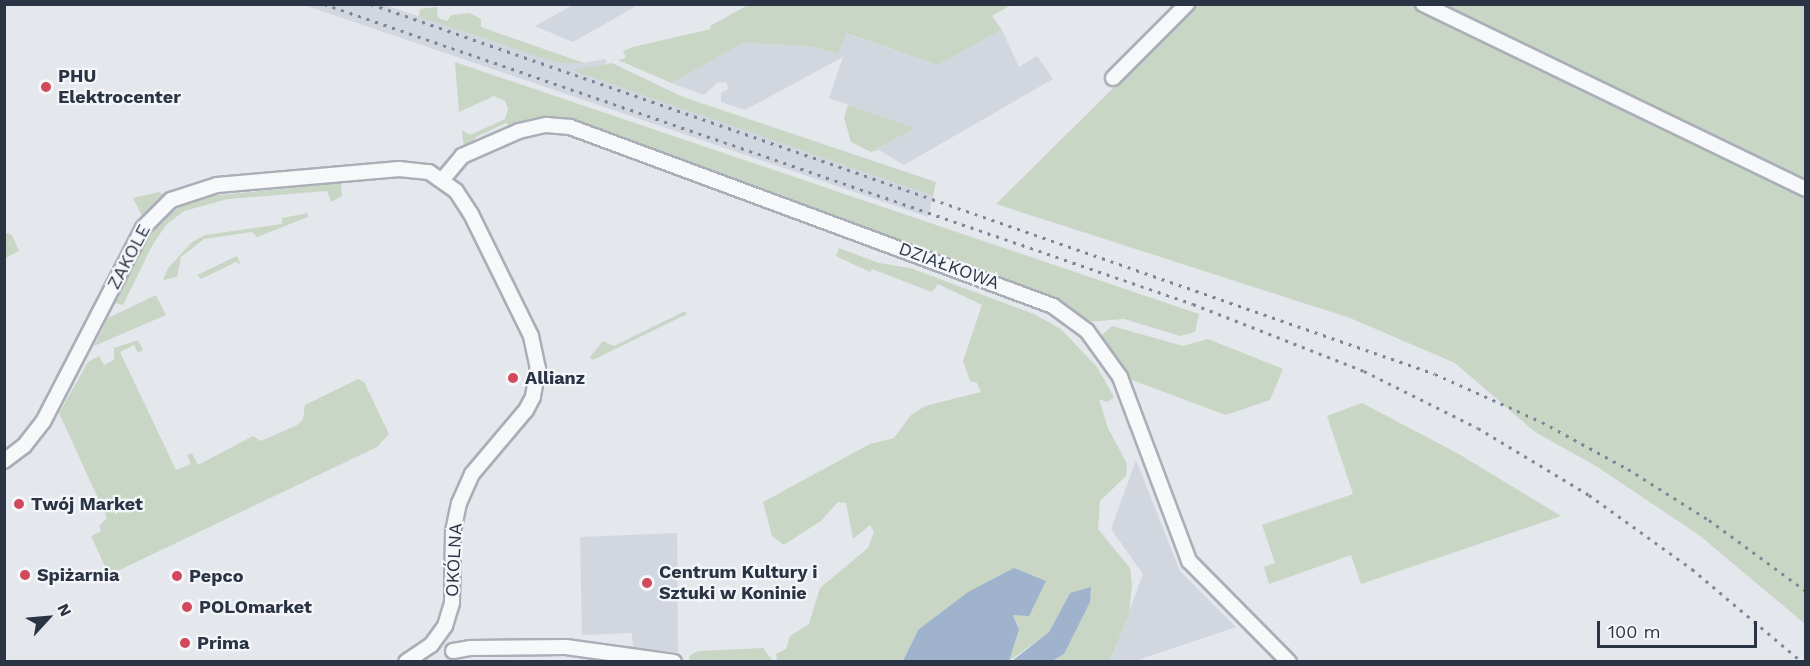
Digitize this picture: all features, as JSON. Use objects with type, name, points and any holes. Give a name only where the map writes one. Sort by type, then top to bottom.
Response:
[{"type":"street","points":[[1113,78],[1187,4]]},
{"type":"street","points":[[1423,4],[1806,189]]},
{"type":"street","name":"DZIAŁKOWA","points":[[442,179],[462,156],[519,131],[546,125],[570,127],[1053,306],[1087,331],[1115,368],[1190,561],[1289,662]]},
{"type":"street","name":"ZAKOLE","points":[[4,461],[24,446],[43,422],[143,228],[171,200],[217,185],[399,169],[429,172],[442,179]]},
{"type":"street","name":"OKÓLNA","points":[[439,636],[452,603],[453,531],[459,503],[472,474],[526,410],[533,397],[538,368],[531,336],[471,214],[442,179]]},
{"type":"street","points":[[406,662],[439,636],[455,656],[470,648],[566,647],[674,662]]},
{"type":"shaded area","points":[[304,5],[385,5],[506,46],[584,63],[605,59],[607,63],[575,70],[933,196],[928,217]]},
{"type":"shaded area","points":[[573,5],[638,5],[573,42],[535,26]]},
{"type":"shaded area","points":[[1002,30],[1019,67],[1037,56],[1053,79],[904,165],[879,150],[871,152],[914,128],[829,98],[843,57],[745,110],[721,102],[721,93],[729,89],[726,82],[717,83],[704,95],[672,83],[743,43],[809,46],[838,54],[845,33],[937,65]]},
{"type":"shaded area","points":[[1136,460],[1180,571],[1236,627],[1135,661],[1110,662],[1143,574],[1111,529]]},
{"type":"shaded area","points":[[677,533],[678,652],[633,648],[632,633],[582,635],[580,537]]},
{"type":"green space","points":[[748,5],[1011,5],[992,16],[1002,30],[937,65],[846,33],[838,54],[809,46],[743,43],[672,83],[704,97],[618,60],[626,58],[623,51],[633,47],[711,29],[710,26]]},
{"type":"green space","points":[[1197,5],[1805,5],[1805,624],[1699,535],[1596,466],[1535,432],[1455,363],[1350,318],[996,204]]},
{"type":"green space","points":[[437,7],[438,18],[447,21],[451,15],[469,13],[481,19],[481,27],[584,63],[558,63],[419,17],[420,9]]},
{"type":"green space","points":[[455,62],[1199,314],[1195,332],[1180,336],[1124,319],[1086,322],[1045,296],[580,123],[555,119],[512,127],[506,123],[476,137],[472,145],[464,148],[462,130],[470,135],[505,119],[508,109],[505,101],[494,96],[459,112]]},
{"type":"green space","points":[[612,63],[683,97],[936,182],[933,196],[572,70]]},
{"type":"green space","points":[[848,105],[915,128],[871,152],[851,142],[844,118]]},
{"type":"green space","points":[[341,183],[342,196],[331,202],[327,191],[228,199],[184,211],[166,225],[153,244],[123,305],[115,303],[147,240],[163,219],[181,206],[199,197]]},
{"type":"green space","points":[[159,192],[164,195],[142,216],[133,198]]},
{"type":"green space","points":[[308,213],[308,217],[257,237],[252,232],[204,239],[181,257],[177,277],[163,280],[168,268],[192,242],[205,235],[282,224],[282,218]]},
{"type":"green space","points":[[4,232],[12,235],[19,251],[5,258]]},
{"type":"green space","points":[[839,248],[879,263],[910,268],[1034,314],[1061,329],[1097,367],[1114,397],[1107,402],[1099,399],[1108,428],[1127,464],[1126,476],[1100,501],[1098,529],[1130,568],[1132,584],[1129,613],[1110,661],[1052,661],[1064,654],[1070,593],[1049,632],[1009,661],[1019,630],[1013,615],[1046,582],[918,630],[903,661],[777,661],[776,654],[786,649],[790,636],[809,624],[820,588],[868,548],[874,532],[870,525],[853,539],[846,503],[838,502],[822,520],[784,545],[772,536],[763,502],[870,444],[894,438],[911,415],[925,406],[981,392],[977,383],[970,381],[963,361],[982,305],[938,284],[932,292],[872,269],[870,272],[836,256]]},
{"type":"green space","points":[[237,256],[241,265],[236,262],[201,279],[197,275]]},
{"type":"green space","points":[[156,295],[166,315],[94,346],[108,318]]},
{"type":"green space","points":[[685,311],[687,314],[593,360],[590,357],[603,341],[614,346]]},
{"type":"green space","points":[[1112,326],[1183,346],[1208,339],[1283,369],[1270,400],[1226,415],[1129,379],[1101,336]]},
{"type":"green space","points":[[138,340],[143,350],[138,353],[134,345],[120,352],[176,470],[191,464],[187,455],[192,453],[198,465],[253,436],[261,441],[297,425],[303,419],[305,405],[358,379],[364,382],[389,434],[377,447],[109,575],[91,536],[101,531],[99,526],[107,518],[59,413],[88,362],[99,356],[104,365],[114,360],[114,348]]},
{"type":"green space","points":[[1362,403],[1457,453],[1561,516],[1361,584],[1351,555],[1269,584],[1264,567],[1275,563],[1262,525],[1353,494],[1327,416]]},
{"type":"green space","points":[[763,648],[773,661],[690,661],[689,656],[698,651]]},
{"type":"water","points":[[1014,568],[1046,581],[1029,616],[1013,615],[1019,630],[1009,661],[903,661],[918,630],[968,592]]},
{"type":"water","points":[[1091,587],[1090,602],[1064,654],[1052,661],[1012,661],[1049,632],[1070,593]]},
{"type":"railway","points":[[324,4],[1193,304],[1364,371],[1478,428],[1589,495],[1692,569],[1802,662]]},
{"type":"railway","points":[[371,4],[1435,374],[1542,422],[1628,469],[1709,520],[1806,591]]},
{"type":"place","name":"PHU Elektrocenter","points":[[46,87]]},
{"type":"place","name":"Allianz","points":[[513,378]]},
{"type":"place","name":"Twój Market","points":[[19,504]]},
{"type":"place","name":"Spiżarnia","points":[[25,575]]},
{"type":"place","name":"Pepco","points":[[177,576]]},
{"type":"place","name":"Centrum Kultury i Sztuki w Koninie","points":[[647,583]]},
{"type":"place","name":"POLOmarket","points":[[187,607]]},
{"type":"place","name":"Prima","points":[[185,643]]}]
